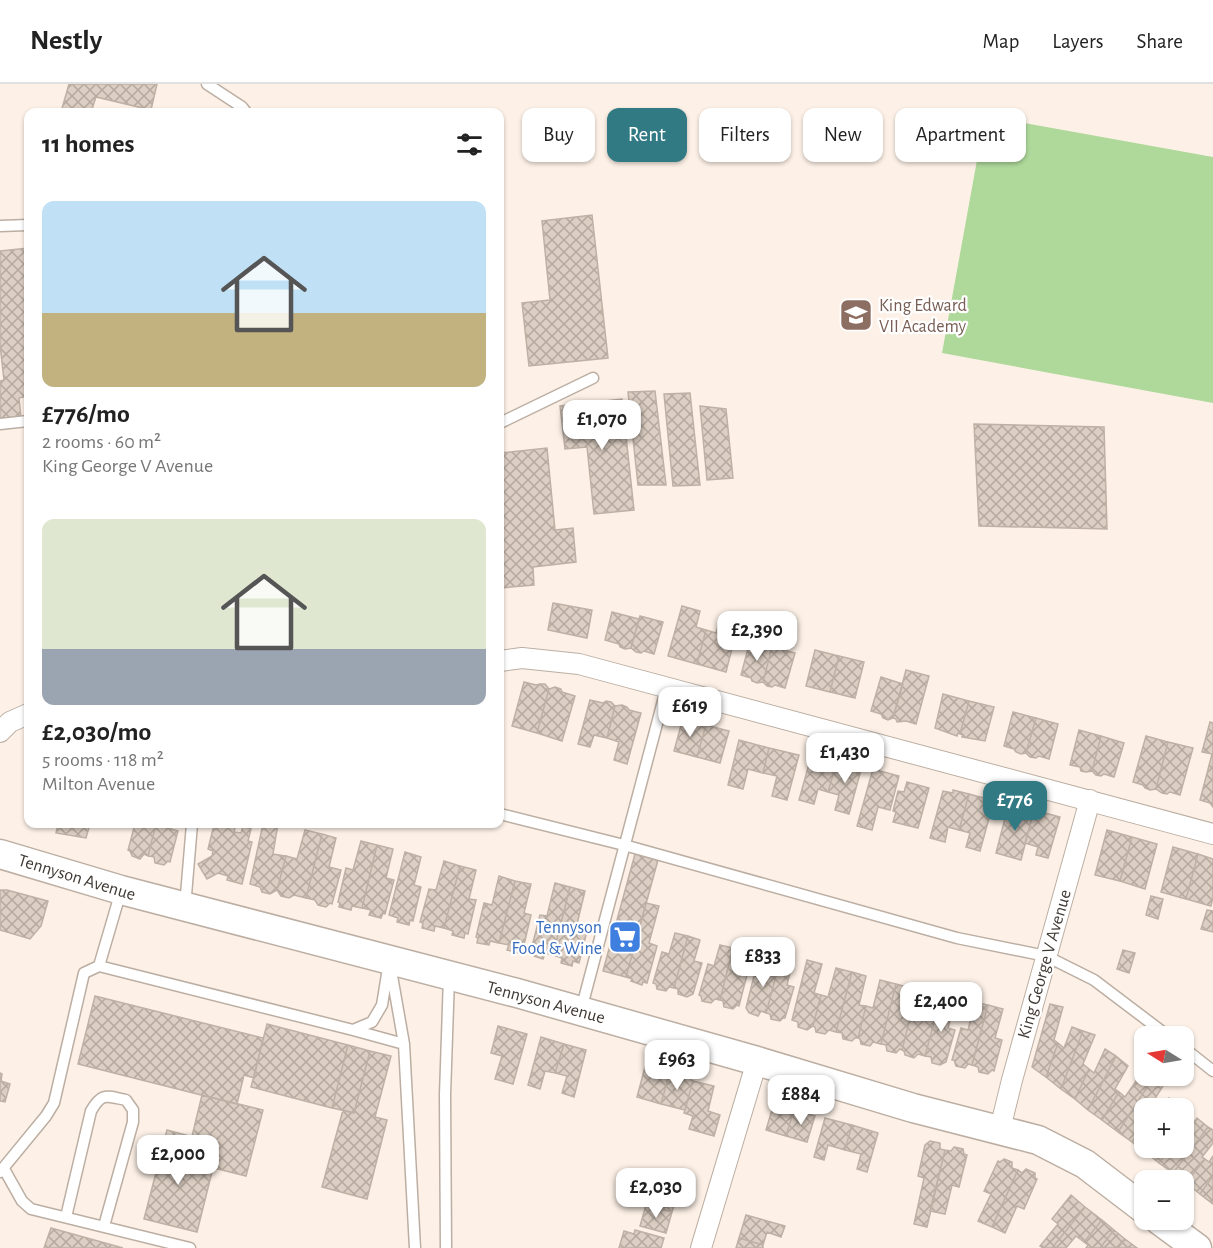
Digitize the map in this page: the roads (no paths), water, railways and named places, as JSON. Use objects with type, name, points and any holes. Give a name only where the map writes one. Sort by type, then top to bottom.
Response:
[{"type":"main road","name":"Tennyson Avenue","points":[[0,854],[185,908],[581,1011],[913,1108],[1038,1140],[1085,1164],[1134,1201]]},
{"type":"main road","points":[[1173,1230],[1197,1248]]},
{"type":"street","points":[[504,660],[522,658],[579,664],[1213,834]]},
{"type":"street","points":[[0,732],[10,722],[24,716]]},
{"type":"street","name":"King George V Avenue","points":[[1000,1129],[1090,800]]},
{"type":"street","points":[[701,1248],[758,1061]]},
{"type":"lane","points":[[207,84],[243,108]]},
{"type":"lane","points":[[0,226],[24,225]]},
{"type":"lane","points":[[504,421],[593,378]]},
{"type":"lane","points":[[0,424],[24,421]]},
{"type":"lane","points":[[581,1011],[667,686]]},
{"type":"lane","points":[[504,815],[624,845],[957,938],[1046,956],[1094,980],[1155,1026]]},
{"type":"lane","points":[[185,908],[192,828]]},
{"type":"lane","points":[[99,966],[121,890]]},
{"type":"lane","points":[[353,1030],[372,1022],[382,1005],[389,961]]},
{"type":"lane","points":[[389,961],[404,1044],[415,1248]]},
{"type":"lane","points":[[190,1248],[31,1209],[22,1201],[2,1170],[54,1103],[84,973],[99,966],[404,1044]]},
{"type":"lane","points":[[446,1248],[445,1095],[449,976]]},
{"type":"lane","points":[[1194,1056],[1213,1071]]},
{"type":"lane","points":[[66,1217],[91,1112],[98,1099],[106,1095],[126,1100],[133,1110],[133,1122],[104,1226]]},
{"type":"place","name":"King Edward VII Academy","points":[[856,315]]},
{"type":"place","name":"Tennyson Food & Wine","points":[[625,937]]}]
